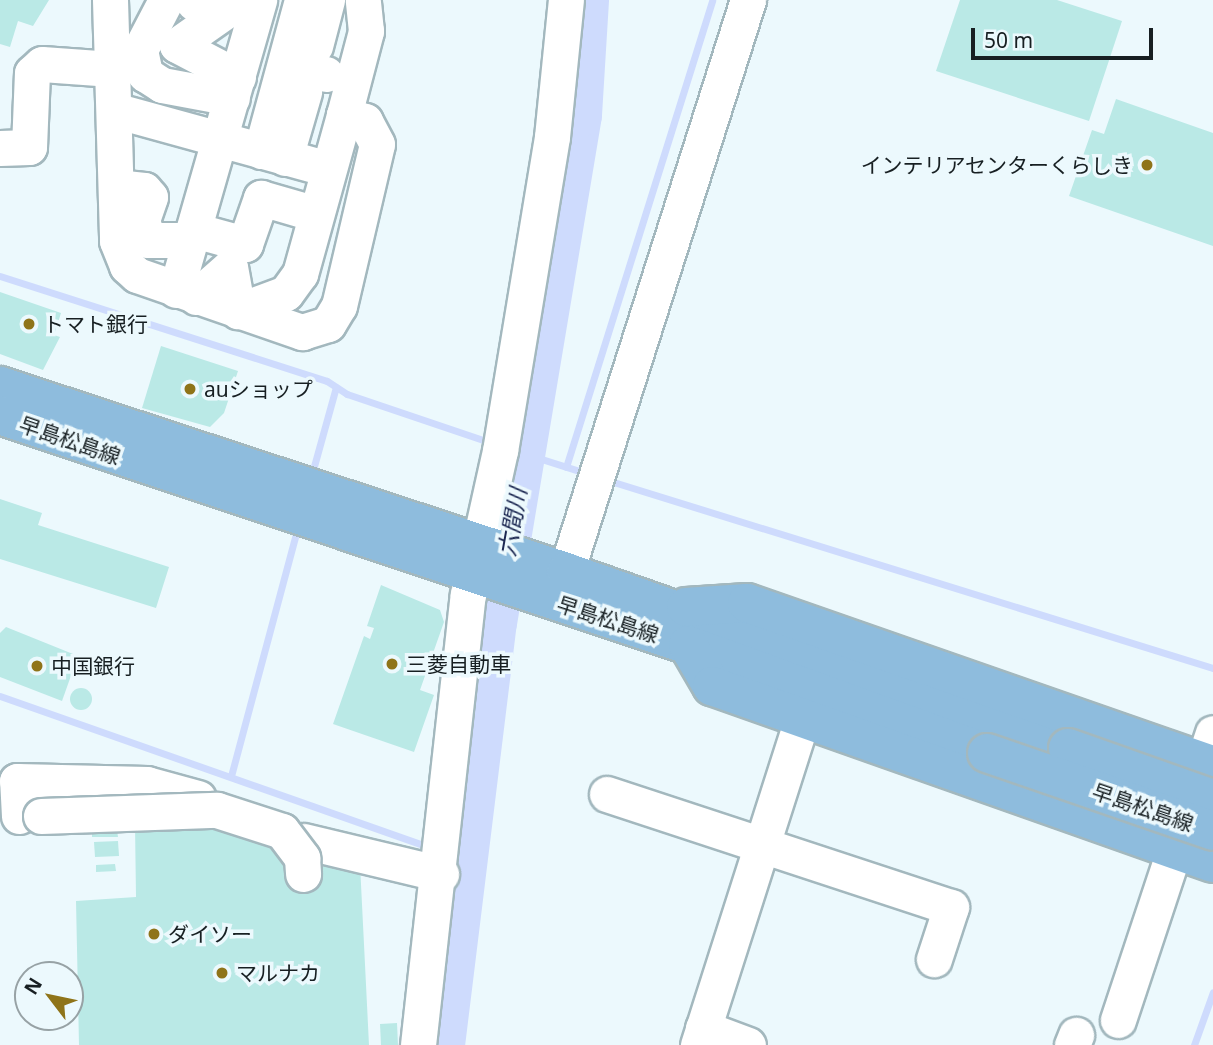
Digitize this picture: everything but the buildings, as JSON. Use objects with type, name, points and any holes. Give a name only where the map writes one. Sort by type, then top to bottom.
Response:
[{"type":"main road","name":"早島松島線","points":[[0,386],[306,505]]},
{"type":"main road","name":"早島松島線","points":[[0,415],[306,505],[561,587],[670,608],[1068,748],[1211,765]]},
{"type":"main road","name":"早島松島線","points":[[561,587],[688,645],[1213,831]]},
{"type":"main road","points":[[670,608],[747,603],[1211,765]]},
{"type":"main road","points":[[688,645],[712,686],[1213,863]]},
{"type":"street","points":[[110,0],[117,241],[127,266],[186,293],[302,332],[328,324],[339,306],[377,144],[365,121],[316,62]]},
{"type":"street","points":[[235,87],[177,45],[241,0]]},
{"type":"street","points":[[186,293],[195,226],[221,142],[259,0]]},
{"type":"street","points":[[273,155],[316,62],[366,31],[363,0]]},
{"type":"street","points":[[418,1045],[480,562],[552,137],[566,0]]},
{"type":"street","points":[[561,587],[748,0]]},
{"type":"street","points":[[184,1],[140,50],[145,74],[162,85],[235,87]]},
{"type":"street","points":[[273,155],[316,62]]},
{"type":"street","points":[[238,311],[286,293],[300,274],[328,169],[316,62]]},
{"type":"street","points":[[0,148],[29,147],[32,74],[42,64],[112,69]]},
{"type":"street","points":[[114,110],[221,142],[328,169]]},
{"type":"street","points":[[116,182],[159,177],[163,209],[195,226],[244,244],[261,198],[316,214]]},
{"type":"street","points":[[748,1045],[700,1036],[803,716]]},
{"type":"street","points":[[1118,1020],[1176,850],[1211,765]]},
{"type":"street","points":[[198,798],[147,784],[17,781],[20,816],[217,810],[282,831],[302,858],[441,874]]},
{"type":"street","points":[[607,794],[951,907],[934,959]]},
{"type":"waterway","name":"六間川","points":[[443,1045],[495,623],[580,115],[587,0]]},
{"type":"waterway","points":[[566,467],[712,0]]},
{"type":"waterway","points":[[0,276],[327,381],[347,394],[492,443]]},
{"type":"waterway","points":[[311,477],[336,387]]},
{"type":"waterway","points":[[510,449],[589,474]]},
{"type":"waterway","points":[[607,480],[1213,668]]},
{"type":"waterway","points":[[231,776],[298,526]]},
{"type":"waterway","points":[[0,696],[432,848]]},
{"type":"waterway","points":[[455,851],[468,852]]},
{"type":"waterway","points":[[1194,1045],[1213,992]]},
{"type":"place","name":"インテリアセンターくらしき","points":[[1147,165]]},
{"type":"place","name":"トマト銀行","points":[[29,324]]},
{"type":"place","name":"auショップ","points":[[190,389]]},
{"type":"place","name":"三菱自動車","points":[[392,664]]},
{"type":"place","name":"中国銀行","points":[[37,666]]},
{"type":"place","name":"ダイソー","points":[[154,934]]},
{"type":"place","name":"マルナカ","points":[[222,973]]}]
